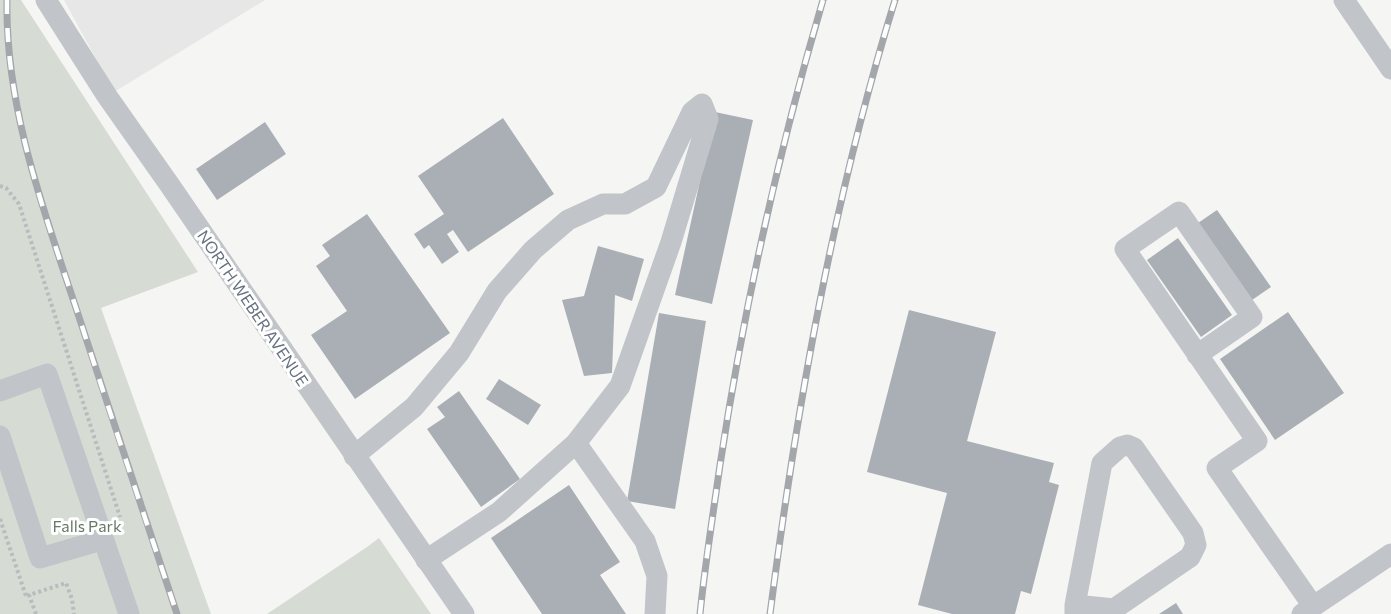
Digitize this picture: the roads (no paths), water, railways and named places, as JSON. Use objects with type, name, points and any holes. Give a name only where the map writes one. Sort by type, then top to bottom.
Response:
[{"type":"street","name":"NORTH WEBER AVENUE","points":[[46,0],[106,96],[464,614]]},
{"type":"street","points":[[1344,0],[1391,69]]},
{"type":"street","points":[[354,456],[414,407],[459,353],[497,291],[533,250],[568,220],[603,204],[625,204],[656,187],[692,112],[702,104],[708,119],[671,242],[620,386],[576,443],[499,512],[426,560]]},
{"type":"street","points":[[1197,355],[1252,317],[1179,212],[1125,249],[1197,355],[1257,441],[1217,468],[1315,609],[1391,554]]},
{"type":"street","points":[[0,391],[47,374],[129,614]]},
{"type":"street","points":[[0,436],[40,558],[102,540]]},
{"type":"street","points":[[576,443],[645,541],[657,576],[655,614]]},
{"type":"street","points":[[1127,445],[1134,448],[1193,533],[1196,545],[1190,557],[1114,609],[1075,609],[1102,463],[1120,447],[1127,445]]},
{"type":"railway","points":[[7,0],[8,41],[13,81],[30,161],[53,239],[177,614]]},
{"type":"railway","points":[[700,614],[729,406],[751,289],[791,115],[823,0]]},
{"type":"railway","points":[[770,614],[792,458],[819,304],[853,151],[895,0]]},
{"type":"park label","name":"Falls Park","points":[[87,526]]}]
